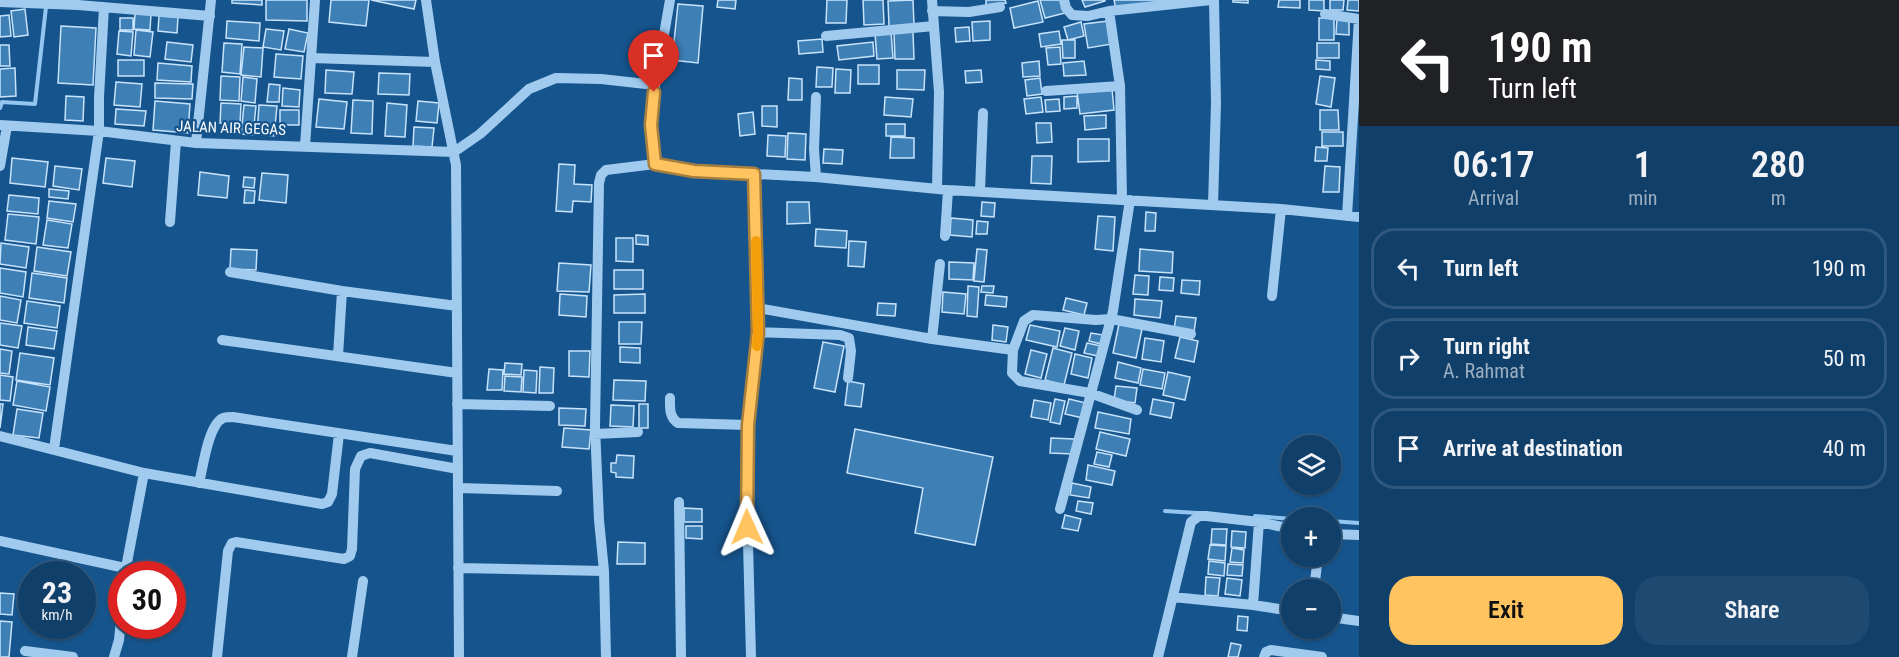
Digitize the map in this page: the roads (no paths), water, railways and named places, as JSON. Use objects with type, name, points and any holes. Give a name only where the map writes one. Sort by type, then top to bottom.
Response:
[{"type":"street","points":[[196,143],[211,0]]},
{"type":"street","points":[[305,146],[315,0]]},
{"type":"street","points":[[426,0],[435,62],[456,165],[459,657]]},
{"type":"street","points":[[655,164],[651,125],[655,85],[670,0]]},
{"type":"street","points":[[1064,0],[1069,13],[1077,16],[1213,0],[1216,103],[1213,205]]},
{"type":"street","points":[[0,2],[74,3],[210,16]]},
{"type":"street","points":[[945,236],[939,92],[932,6],[969,12],[1000,7]]},
{"type":"street","points":[[54,449],[99,131],[104,7]]},
{"type":"street","points":[[1060,509],[1111,319],[1126,200],[1120,86],[1109,11]]},
{"type":"street","points":[[1325,14],[1359,19],[1347,216]]},
{"type":"street","points":[[826,36],[933,26]]},
{"type":"street","points":[[311,58],[435,62]]},
{"type":"street","points":[[454,152],[480,134],[529,88],[556,78],[601,79],[655,85]]},
{"type":"street","points":[[1046,91],[1120,86]]},
{"type":"street","points":[[816,97],[814,148],[816,177]]},
{"type":"street","points":[[980,191],[983,113]]},
{"type":"street","points":[[0,166],[3,125]]},
{"type":"street","name":"JALAN AIR GEGAS","points":[[3,125],[99,131],[196,143],[454,152]]},
{"type":"street","points":[[170,222],[177,141]]},
{"type":"street","points":[[606,657],[604,571],[595,434],[601,175],[610,168],[655,164],[694,171],[816,177],[943,189],[1213,205],[1359,217]]},
{"type":"street","points":[[751,657],[747,505],[748,425],[758,332],[754,174]]},
{"type":"street","points":[[1272,297],[1281,210]]},
{"type":"street","points":[[932,339],[940,264]]},
{"type":"street","points":[[230,272],[342,291],[457,306]]},
{"type":"street","points":[[338,356],[342,291]]},
{"type":"street","points":[[758,308],[932,339],[1013,350]]},
{"type":"street","points":[[1137,410],[1090,393],[1020,381],[1012,373],[1013,350],[1024,321],[1034,315],[1111,319],[1191,334]]},
{"type":"street","points":[[758,332],[840,335],[849,338],[851,351],[848,378]]},
{"type":"street","points":[[222,340],[457,373]]},
{"type":"street","points":[[670,398],[670,414],[678,423],[748,425]]},
{"type":"street","points":[[457,404],[550,406]]},
{"type":"street","points":[[199,483],[210,436],[214,427],[223,418],[233,417],[457,451]]},
{"type":"street","points":[[595,434],[638,432]]},
{"type":"street","points":[[0,436],[144,473],[322,504],[328,502],[332,494],[339,434]]},
{"type":"street","points":[[217,657],[228,551],[232,543],[344,559],[350,556],[352,549],[355,469],[361,456],[370,453],[459,469]]},
{"type":"street","points":[[127,561],[144,473]]},
{"type":"street","points":[[459,488],[557,491]]},
{"type":"street","points":[[679,502],[681,657]]},
{"type":"street","points":[[1158,657],[1191,522],[1199,516],[1206,516],[1281,527]]},
{"type":"street","points":[[1253,605],[1259,522]]},
{"type":"street","points":[[1341,534],[1359,535]]},
{"type":"street","points":[[0,542],[108,567]]},
{"type":"street","points":[[458,568],[604,571]]},
{"type":"street","points":[[352,657],[363,581]]},
{"type":"street","points":[[1173,597],[1281,609]]},
{"type":"street","points":[[1341,619],[1359,621]]},
{"type":"street","points":[[114,657],[117,653],[119,639]]},
{"type":"street","points":[[1264,657],[1270,650],[1322,657]]},
{"type":"street","points":[[25,651],[73,657]]},
{"type":"waterway","points":[[0,108],[2,102],[35,104],[46,7]]},
{"type":"waterway","points":[[1165,511],[1197,513]]},
{"type":"waterway","points":[[1255,516],[1281,518]]},
{"type":"waterway","points":[[1341,522],[1359,523]]}]
